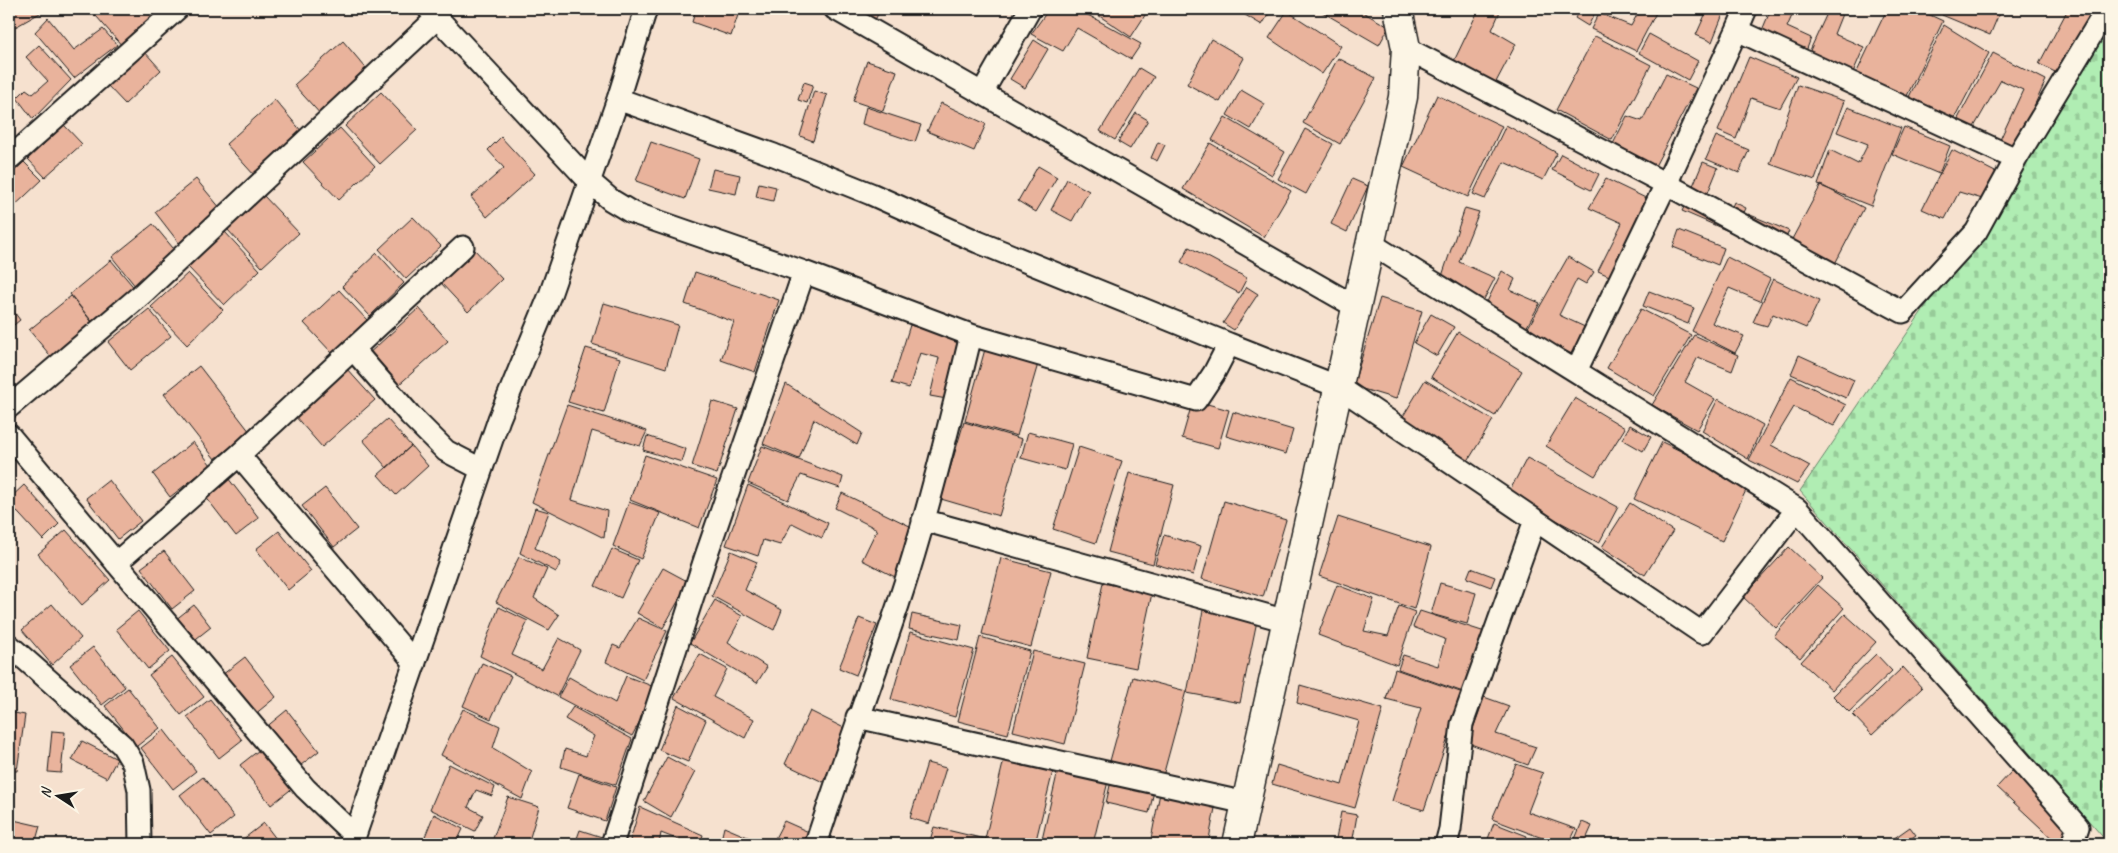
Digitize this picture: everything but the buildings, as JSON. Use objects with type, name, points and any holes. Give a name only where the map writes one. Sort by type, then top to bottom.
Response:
[{"type":"street","points":[[11,151],[178,9]]},
{"type":"street","points":[[9,436],[305,788],[354,840],[481,469],[499,419],[550,295],[618,99],[646,9]]},
{"type":"street","points":[[835,9],[1356,307]]},
{"type":"street","points":[[982,93],[1030,9]]},
{"type":"street","points":[[1237,844],[1403,97],[1406,48],[1398,9]]},
{"type":"street","points":[[1576,371],[1666,184],[1746,9]]},
{"type":"street","points":[[1406,48],[1666,184],[1903,312],[1976,232],[2016,158],[2107,9]]},
{"type":"street","points":[[9,407],[141,295],[434,13],[589,181],[611,200],[631,212],[804,272],[971,335],[1196,400],[1214,373],[1229,344]]},
{"type":"street","points":[[1737,30],[2016,158]]},
{"type":"street","points":[[618,99],[774,155],[871,194],[978,242],[1339,387],[1702,633],[1797,509]]},
{"type":"street","points":[[1370,243],[1797,509],[2078,827],[2072,844]]},
{"type":"street","points":[[116,563],[239,455],[463,247]]},
{"type":"street","points":[[612,844],[705,558],[804,272]]},
{"type":"street","points":[[816,844],[898,604],[938,469],[971,335]]},
{"type":"street","points":[[353,350],[410,415],[446,451],[481,469]]},
{"type":"street","points":[[239,455],[415,664]]},
{"type":"street","points":[[923,520],[1286,621]]},
{"type":"street","points":[[1446,844],[1450,829],[1462,724],[1535,520]]},
{"type":"street","points":[[9,645],[122,745],[133,763],[139,790],[140,844]]},
{"type":"street","points":[[858,717],[1246,803]]},
{"type":"green space","points":[[2103,28],[2109,32],[2109,844],[1800,491],[1925,307],[2002,201]]}]
